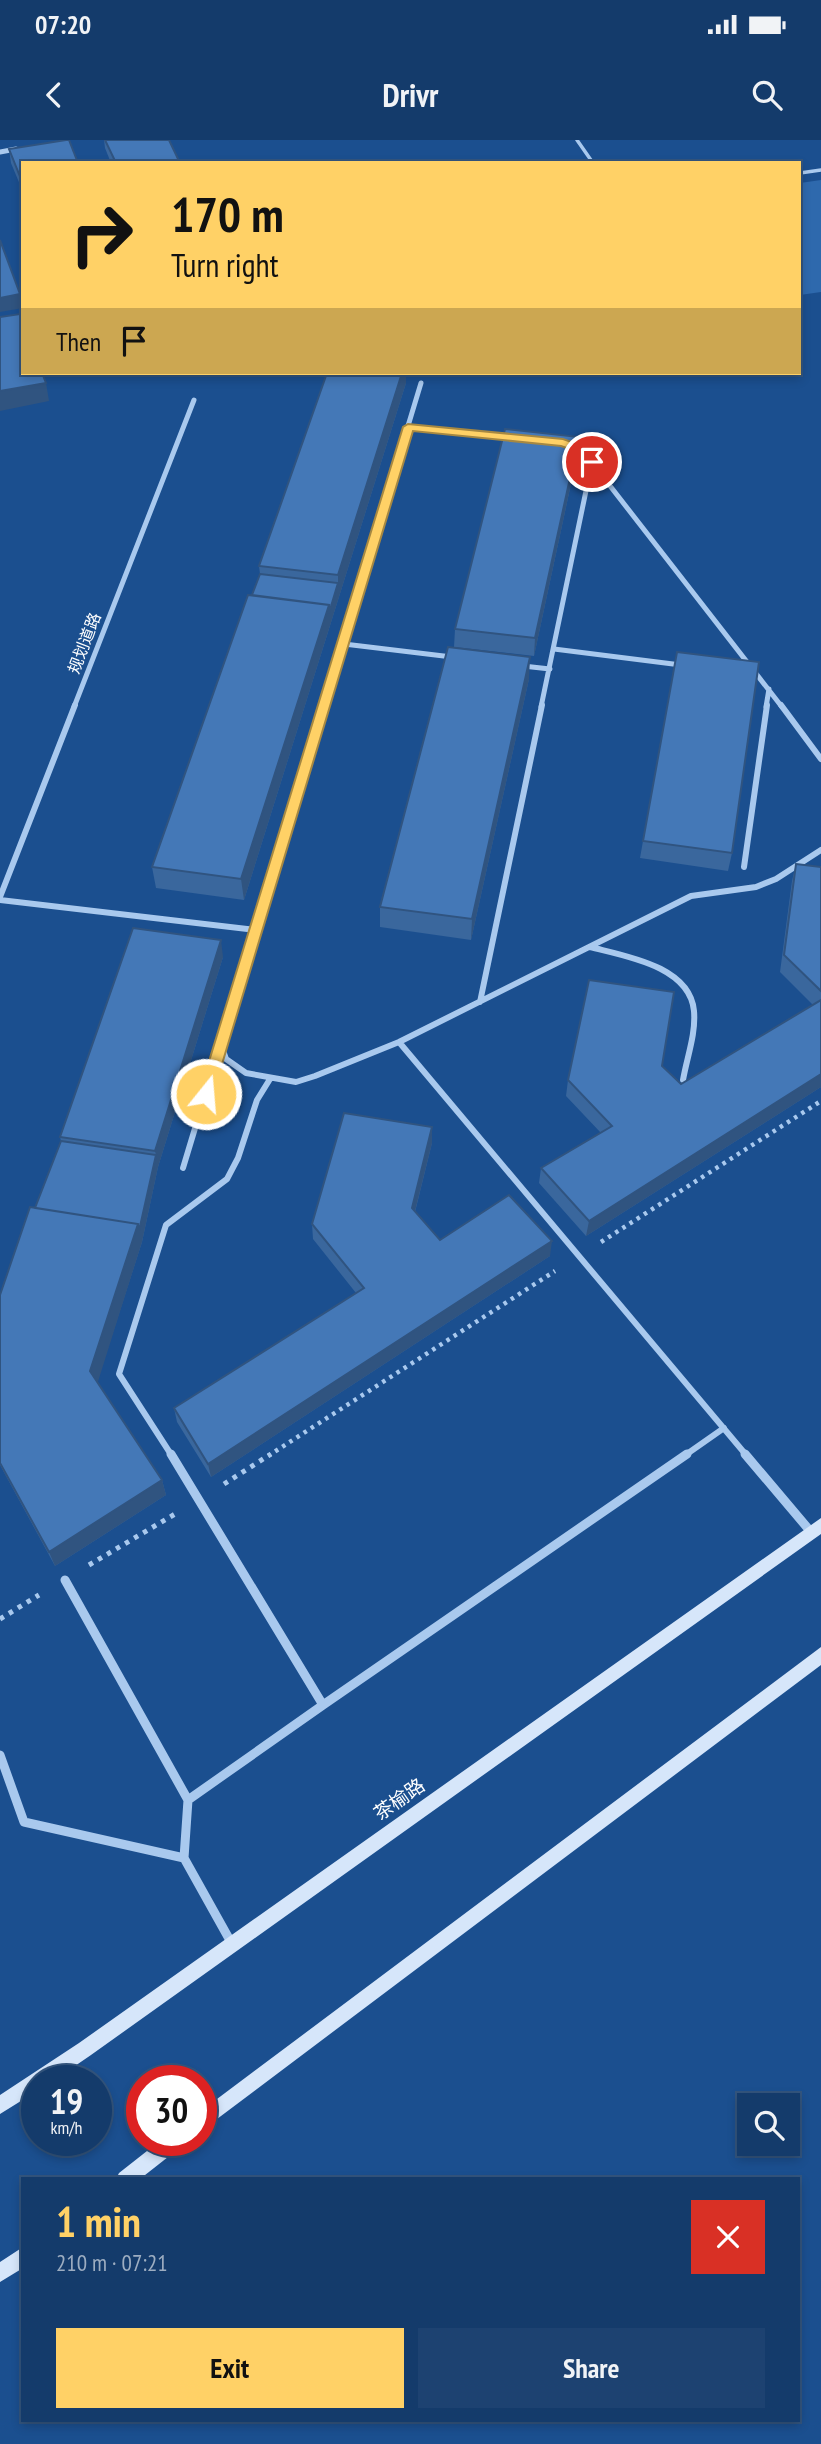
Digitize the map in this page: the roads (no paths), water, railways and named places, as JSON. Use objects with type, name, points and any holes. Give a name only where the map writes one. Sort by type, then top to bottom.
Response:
[{"type":"street","points":[[0,152],[27,147]]},
{"type":"street","points":[[183,1168],[421,383]]},
{"type":"street","name":"规划道路","points":[[0,898],[194,400]]},
{"type":"street","points":[[408,427],[524,439]]},
{"type":"street","points":[[563,443],[576,447],[592,462],[821,760]]},
{"type":"street","points":[[480,1002],[592,462]]},
{"type":"street","points":[[344,644],[454,657]]},
{"type":"street","points":[[554,649],[690,666]]},
{"type":"street","points":[[509,664],[550,669]]},
{"type":"street","points":[[745,673],[758,675]]},
{"type":"street","points":[[744,867],[769,689]]},
{"type":"street","points":[[221,1044],[226,1059],[246,1073],[296,1082],[399,1042],[691,896],[745,890],[764,884],[821,850]]},
{"type":"street","points":[[0,898],[257,930]]},
{"type":"street","points":[[589,947],[633,957],[656,968],[678,981],[692,998],[694,1020],[683,1080]]},
{"type":"street","points":[[399,1042],[724,1428],[816,1528]]},
{"type":"street","points":[[270,1079],[254,1101],[233,1169],[221,1186],[173,1217],[166,1225],[119,1374],[200,1500],[323,1705]]},
{"type":"street","points":[[188,1800],[724,1428]]},
{"type":"street","name":"茶榆路","points":[[0,2105],[85,2049],[816,1528]]},
{"type":"street","points":[[65,1580],[188,1800],[184,1858],[232,1944]]},
{"type":"street","points":[[217,2110],[821,1656]]},
{"type":"street","points":[[0,1755],[24,1822],[184,1858]]},
{"type":"street","points":[[128,2177],[155,2156]]},
{"type":"street","points":[[0,2273],[21,2257]]},
{"type":"lane","points":[[577,140],[592,161]]},
{"type":"lane","points":[[801,173],[821,170]]}]
